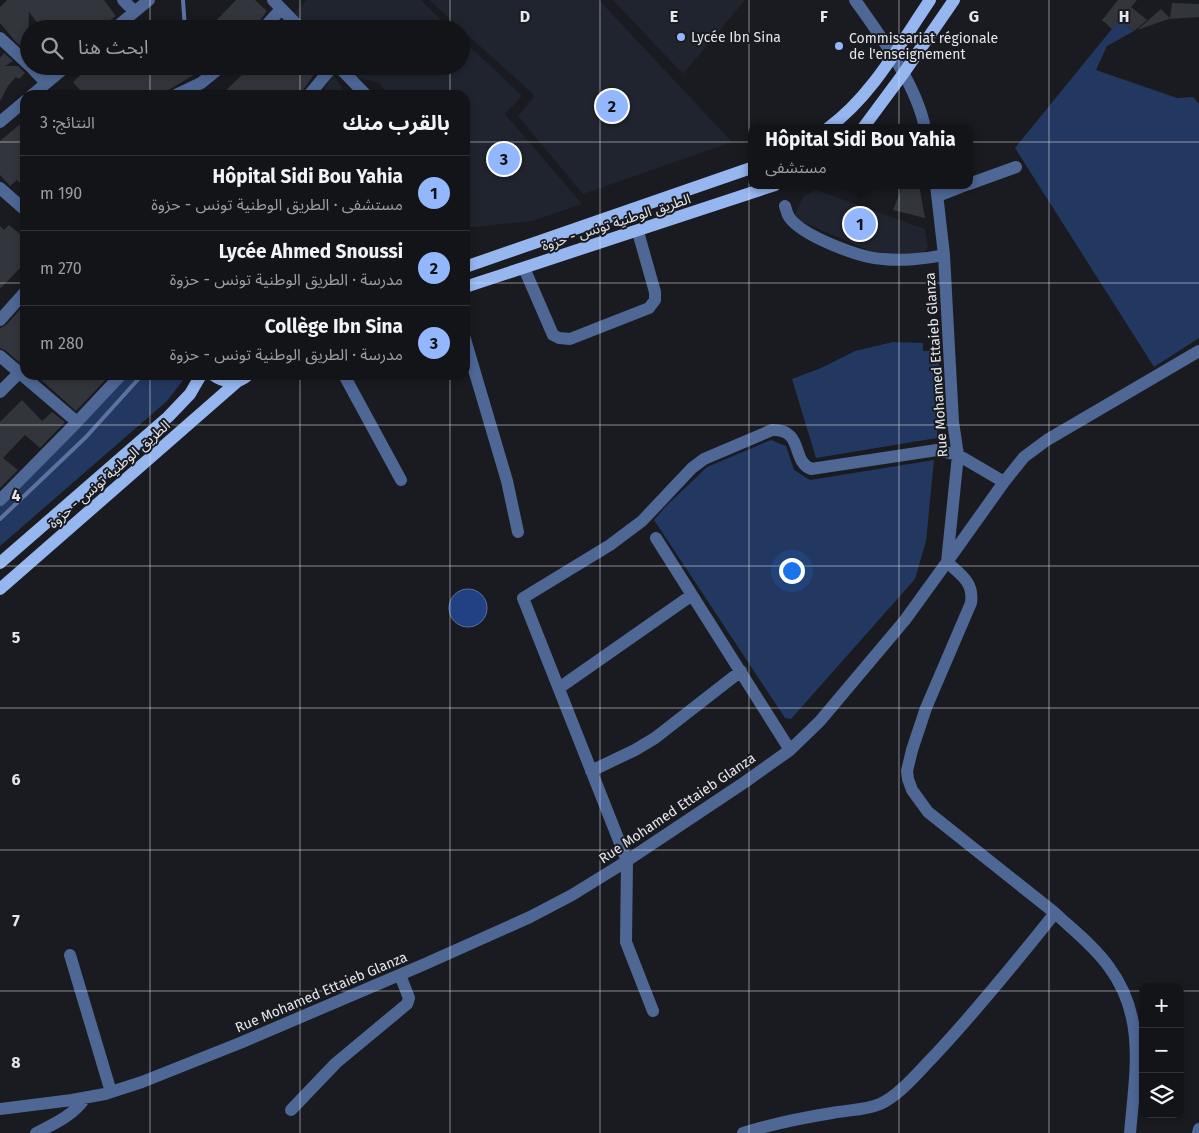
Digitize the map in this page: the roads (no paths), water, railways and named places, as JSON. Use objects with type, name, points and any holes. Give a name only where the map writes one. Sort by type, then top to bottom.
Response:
[{"type":"main road","points":[[833,124],[849,110],[892,57],[930,0]]},
{"type":"main road","points":[[866,124],[954,0]]},
{"type":"main road","name":"الطريق الوطنية تونس - حزوة","points":[[470,262],[748,169]]},
{"type":"main road","name":"الطريق الوطنية تونس - حزوة","points":[[470,285],[638,232],[763,189]]},
{"type":"main road","name":"الطريق الوطنية تونس - حزوة","points":[[0,563],[168,417],[190,394],[197,380]]},
{"type":"main road","points":[[220,380],[230,382],[236,380]]},
{"type":"main road","name":"الطريق الوطنية تونس - حزوة","points":[[0,589],[241,380]]},
{"type":"main road","points":[[67,505],[80,518]]},
{"type":"street","points":[[123,0],[134,11]]},
{"type":"street","points":[[124,20],[148,0]]},
{"type":"street","points":[[855,0],[916,96],[924,124]]},
{"type":"street","points":[[268,20],[277,4],[292,20]]},
{"type":"street","points":[[0,38],[20,57]]},
{"type":"street","points":[[38,75],[46,83]]},
{"type":"street","points":[[38,90],[56,75]]},
{"type":"street","points":[[186,90],[201,83],[211,75]]},
{"type":"street","points":[[313,90],[326,75]]},
{"type":"street","points":[[347,75],[361,90]]},
{"type":"street","points":[[0,122],[20,105]]},
{"type":"street","points":[[973,183],[1016,167]]},
{"type":"street","points":[[0,188],[20,206]]},
{"type":"street","name":"Rue Mohamed Ettaieb Glanza","points":[[0,1109],[85,1098],[111,1092],[196,1062],[530,917],[572,895],[627,861],[790,750],[820,722],[905,620],[947,562],[958,455],[952,422],[944,255],[937,190]]},
{"type":"street","points":[[785,206],[789,217],[797,225],[828,243],[854,253],[882,259],[944,255]]},
{"type":"street","points":[[524,268],[553,335],[559,338],[570,339],[649,308],[655,300],[655,292],[638,232]]},
{"type":"street","points":[[0,320],[20,298]]},
{"type":"street","points":[[1130,1133],[1136,1063],[1135,1027],[1124,989],[1108,965],[1055,913],[928,812],[912,790],[907,770],[926,708],[971,603],[972,593],[966,579],[947,562],[1024,457],[1046,440],[1199,351]]},
{"type":"street","points":[[0,356],[19,372],[0,392]]},
{"type":"street","points":[[470,356],[507,481],[518,532]]},
{"type":"street","points":[[28,380],[77,422]]},
{"type":"street","points":[[0,500],[115,380]]},
{"type":"street","points":[[347,380],[401,480]]},
{"type":"street","points":[[653,1011],[626,942],[627,861],[523,598],[623,536],[642,521],[692,468],[704,459],[766,432],[778,430],[790,436],[803,463],[811,469],[937,450],[958,455],[1004,482]]},
{"type":"street","points":[[656,538],[790,750]]},
{"type":"street","points":[[559,688],[692,595]]},
{"type":"street","points":[[592,771],[654,738],[741,671]]},
{"type":"street","points":[[743,1133],[781,1121],[864,1108],[891,1098],[964,1024],[1000,983],[1055,913]]},
{"type":"street","points":[[70,955],[111,1092]]},
{"type":"street","points":[[291,1110],[336,1064],[407,1004],[408,998],[400,975]]},
{"type":"street","points":[[36,1133],[71,1113],[85,1098]]},
{"type":"street","points":[[45,1104],[53,1124]]},
{"type":"street","points":[[1198,1133],[1199,1129]]},
{"type":"waterway","points":[[183,0],[184,20]]},
{"type":"waterway","points":[[0,519],[86,437],[137,380]]},
{"type":"place","name":"Lycée Ibn Sina","points":[[681,37]]},
{"type":"place","name":"Commissariat régionale de l'enseignement","points":[[839,46]]},
{"type":"place","name":"Lycée Ahmed Snoussi","points":[[612,106]]},
{"type":"place","name":"Collège Ibn Sina","points":[[504,159]]},
{"type":"place","name":"Hôpital Sidi Bou Yahia","points":[[860,224]]}]
